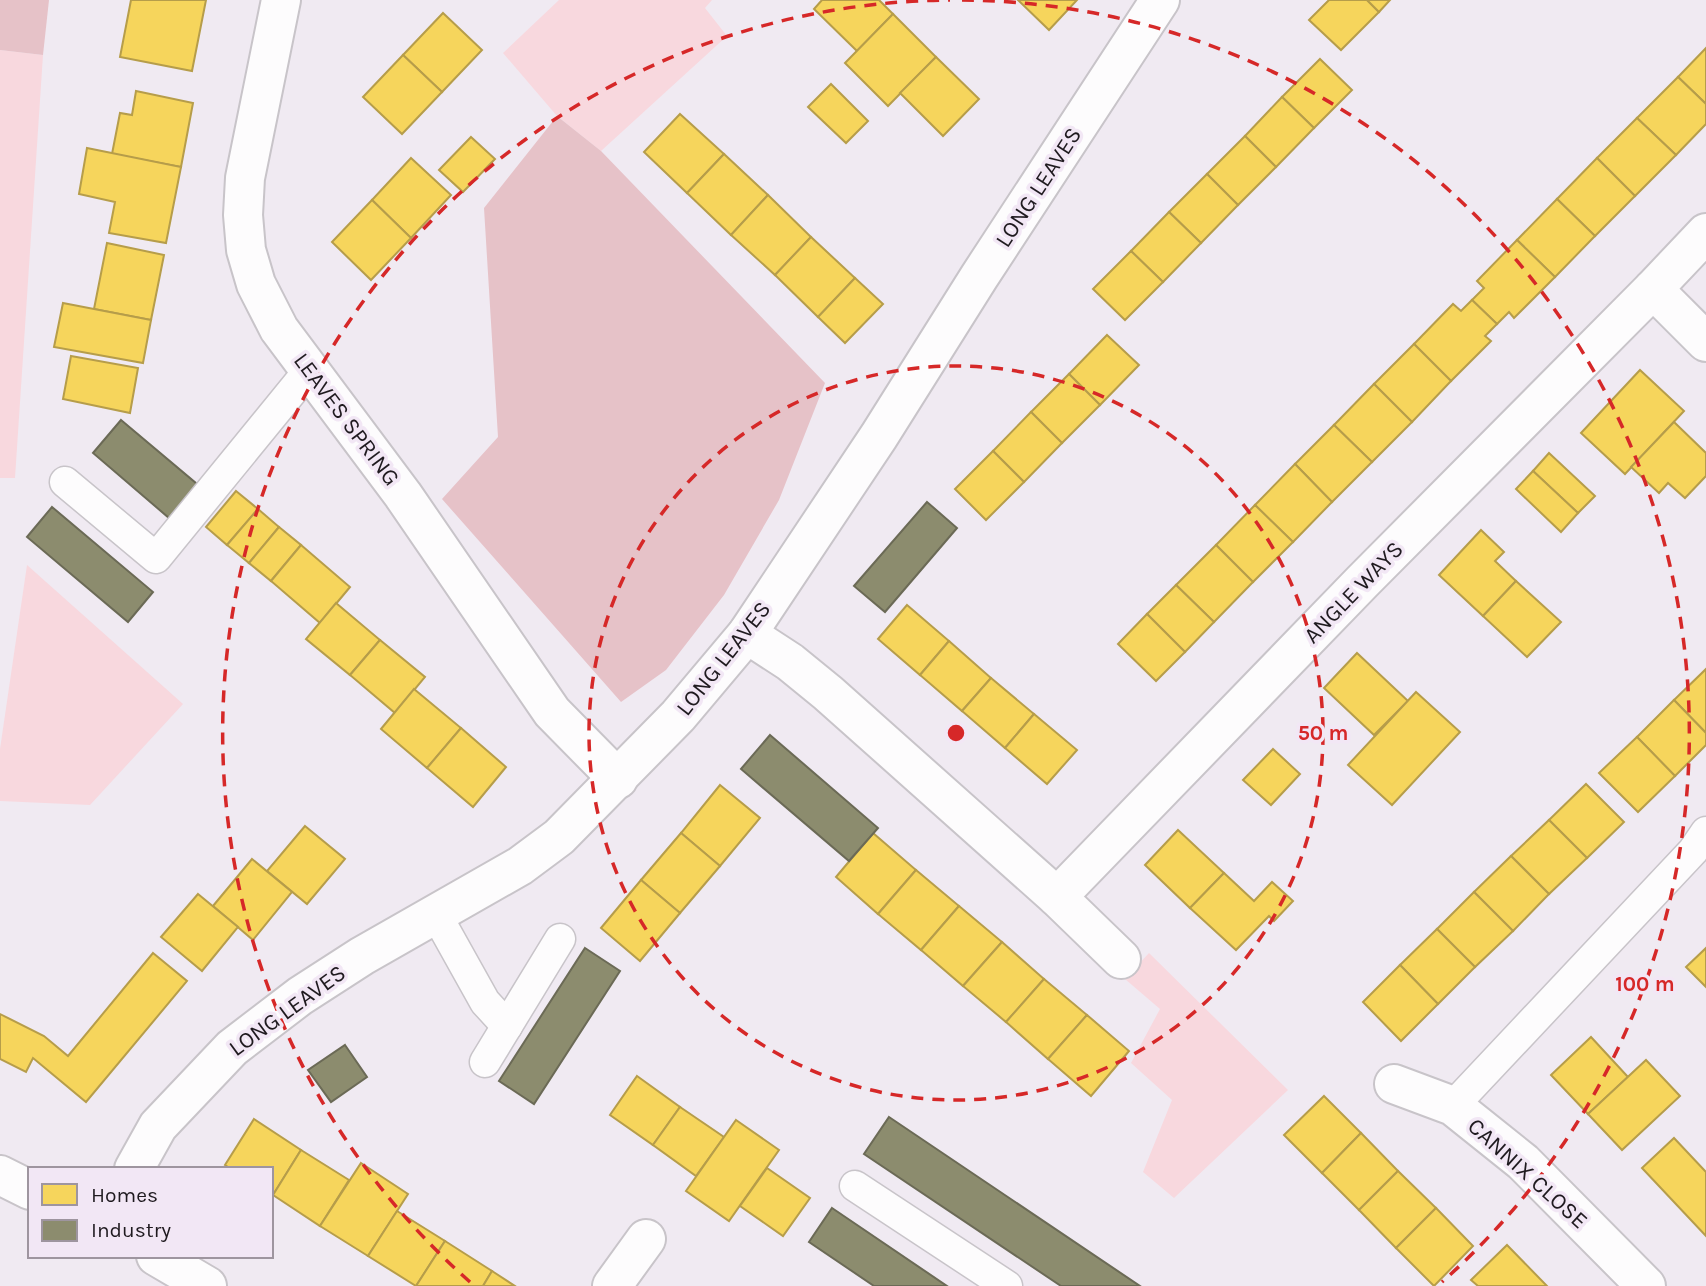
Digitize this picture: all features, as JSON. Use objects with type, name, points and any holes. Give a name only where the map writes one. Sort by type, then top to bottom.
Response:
[{"type":"street","name":"LEAVES SPRING","points":[[281,0],[245,178],[243,215],[246,250],[256,284],[279,329],[311,368],[403,495],[552,712],[618,779]]},
{"type":"street","name":"LONG LEAVES","points":[[135,1167],[158,1126],[232,1048],[300,996],[362,956],[437,916],[520,866],[559,837],[678,716],[747,634],[879,436],[1160,0]]},
{"type":"street","name":"ANGLE WAYS","points":[[1057,897],[1706,233]]},
{"type":"street","points":[[1653,289],[1706,342]]},
{"type":"street","points":[[747,634],[790,662],[828,693],[1057,897],[1121,959]]},
{"type":"street","name":"CANNIX CLOSE","points":[[1394,1084],[1453,1106],[1522,1162],[1646,1286]]},
{"type":"street","points":[[0,1175],[28,1189]]},
{"type":"street","points":[[612,1286],[646,1239]]},
{"type":"street","points":[[159,1258],[207,1286]]},
{"type":"lane","points":[[65,482],[156,558],[311,368]]},
{"type":"lane","points":[[1453,1106],[1693,851],[1706,832]]},
{"type":"lane","points":[[437,916],[485,1002],[507,1026]]},
{"type":"lane","points":[[485,1062],[561,939]]},
{"type":"lane","points":[[855,1186],[1007,1286]]},
{"type":"shaded area","points":[[0,0],[49,0],[43,55],[0,50]]},
{"type":"shaded area","points":[[559,0],[712,0],[705,8],[727,36],[601,151],[557,116],[503,53]]},
{"type":"shaded area","points":[[0,50],[43,55],[15,478],[0,478]]},
{"type":"shaded area","points":[[557,116],[601,151],[825,383],[779,500],[724,595],[666,670],[621,702],[442,499],[498,437],[484,208]]},
{"type":"shaded area","points":[[27,565],[183,704],[90,805],[0,801],[0,749]]},
{"type":"shaded area","points":[[1149,953],[1288,1090],[1174,1198],[1143,1172],[1172,1100],[1131,1063],[1160,1009],[1125,979]]},
{"type":"building: Homes","points":[[131,0],[206,0],[192,71],[120,57]]},
{"type":"building: Homes","points":[[822,0],[879,0],[893,14],[857,51],[814,9]]},
{"type":"building: Homes","points":[[1018,0],[1077,0],[1049,30]]},
{"type":"building: Homes","points":[[1329,0],[1367,0],[1379,12],[1341,50],[1309,20]]},
{"type":"building: Homes","points":[[1367,0],[1390,0],[1379,12]]},
{"type":"building: Homes","points":[[443,13],[482,50],[442,92],[403,55]]},
{"type":"building: Homes","points":[[893,14],[936,57],[888,106],[845,63]]},
{"type":"building: Homes","points":[[1706,48],[1706,104],[1678,77]]},
{"type":"building: Homes","points":[[403,55],[442,92],[402,134],[363,97]]},
{"type":"building: Homes","points":[[936,57],[979,99],[943,136],[900,93]]},
{"type":"building: Homes","points":[[1320,59],[1352,90],[1314,128],[1282,97]]},
{"type":"building: Homes","points":[[1678,77],[1706,104],[1706,124],[1676,155],[1637,118]]},
{"type":"building: Homes","points":[[831,84],[868,121],[846,143],[808,107]]},
{"type":"building: Homes","points":[[136,91],[193,103],[181,167],[112,154],[120,113],[132,115]]},
{"type":"building: Homes","points":[[1282,97],[1314,128],[1276,167],[1245,136]]},
{"type":"building: Homes","points":[[680,114],[724,154],[687,193],[644,152]]},
{"type":"building: Homes","points":[[1637,118],[1676,155],[1635,196],[1597,158]]},
{"type":"building: Homes","points":[[1245,136],[1276,167],[1238,205],[1207,174]]},
{"type":"building: Homes","points":[[471,137],[495,159],[463,192],[439,170]]},
{"type":"building: Homes","points":[[87,148],[181,167],[166,243],[109,233],[115,202],[79,194]]},
{"type":"building: Homes","points":[[724,154],[768,195],[731,235],[687,193]]},
{"type":"building: Homes","points":[[411,158],[451,195],[411,238],[372,200]]},
{"type":"building: Homes","points":[[1597,158],[1635,196],[1595,236],[1557,199]]},
{"type":"building: Homes","points":[[1207,174],[1238,205],[1201,243],[1169,212]]},
{"type":"building: Homes","points":[[768,195],[811,237],[775,275],[731,235]]},
{"type":"building: Homes","points":[[1557,199],[1595,236],[1555,277],[1517,240]]},
{"type":"building: Homes","points":[[372,200],[411,238],[371,280],[332,242]]},
{"type":"building: Homes","points":[[1169,212],[1201,243],[1163,282],[1131,251]]},
{"type":"building: Homes","points":[[811,237],[855,278],[818,317],[775,275]]},
{"type":"building: Homes","points":[[1517,240],[1555,277],[1514,318],[1509,312],[1497,324],[1472,300],[1484,288],[1477,281]]},
{"type":"building: Homes","points":[[107,243],[164,255],[151,320],[94,309]]},
{"type":"building: Homes","points":[[1131,251],[1163,282],[1125,320],[1093,289]]},
{"type":"building: Homes","points":[[855,278],[883,304],[845,343],[818,317]]},
{"type":"building: Homes","points":[[1472,300],[1497,324],[1485,336],[1491,341],[1451,381],[1414,344],[1453,304],[1461,311]]},
{"type":"building: Homes","points":[[63,303],[151,320],[143,363],[54,347]]},
{"type":"building: Homes","points":[[1107,335],[1139,365],[1100,405],[1069,374]]},
{"type":"building: Homes","points":[[1414,344],[1451,381],[1412,422],[1374,384]]},
{"type":"building: Homes","points":[[71,356],[138,368],[130,413],[63,399]]},
{"type":"building: Homes","points":[[1640,370],[1684,411],[1625,474],[1581,433]]},
{"type":"building: Homes","points":[[1069,374],[1100,405],[1062,443],[1031,412]]},
{"type":"building: Homes","points":[[1374,384],[1412,422],[1372,462],[1334,425]]},
{"type":"building: Homes","points":[[1031,412],[1062,443],[1024,482],[993,451]]},
{"type":"building: Homes","points":[[1674,422],[1706,453],[1706,476],[1685,498],[1668,483],[1659,493],[1631,467]]},
{"type":"building: Homes","points":[[1334,425],[1372,462],[1332,502],[1295,464]]},
{"type":"building: Homes","points":[[993,451],[1024,482],[986,520],[955,489]]},
{"type":"building: Homes","points":[[1549,453],[1595,496],[1578,513],[1533,471]]},
{"type":"building: Homes","points":[[1295,464],[1332,502],[1293,542],[1255,505]]},
{"type":"building: Homes","points":[[1533,471],[1578,513],[1561,532],[1516,489]]},
{"type":"building: Homes","points":[[236,491],[258,509],[227,545],[206,527]]},
{"type":"building: Homes","points":[[1255,505],[1293,542],[1253,582],[1216,545]]},
{"type":"building: Homes","points":[[258,509],[279,527],[249,563],[227,545]]},
{"type":"building: Homes","points":[[279,527],[301,545],[271,581],[249,563]]},
{"type":"building: Homes","points":[[1481,530],[1504,552],[1495,561],[1516,581],[1483,616],[1439,575]]},
{"type":"building: Homes","points":[[301,545],[350,587],[320,623],[271,581]]},
{"type":"building: Homes","points":[[1216,545],[1253,582],[1214,622],[1176,585]]},
{"type":"building: Homes","points":[[1516,581],[1561,622],[1527,657],[1483,616]]},
{"type":"building: Homes","points":[[1176,585],[1214,622],[1185,652],[1147,614]]},
{"type":"building: Homes","points":[[336,603],[380,640],[350,675],[306,639]]},
{"type":"building: Homes","points":[[907,605],[949,641],[920,675],[878,639]]},
{"type":"building: Homes","points":[[1147,614],[1185,652],[1156,681],[1118,644]]},
{"type":"building: Homes","points":[[380,640],[425,677],[395,713],[350,675]]},
{"type":"building: Homes","points":[[949,641],[991,678],[962,711],[920,675]]},
{"type":"building: Homes","points":[[1357,653],[1408,701],[1374,735],[1324,688]]},
{"type":"building: Homes","points":[[1706,669],[1706,733],[1674,700]]},
{"type":"building: Homes","points":[[991,678],[1034,714],[1005,748],[962,711]]},
{"type":"building: Homes","points":[[414,689],[461,728],[427,768],[381,729]]},
{"type":"building: Homes","points":[[1416,692],[1460,732],[1392,805],[1348,765]]},
{"type":"building: Homes","points":[[1674,700],[1706,733],[1706,745],[1675,776],[1637,737]]},
{"type":"building: Homes","points":[[1034,714],[1077,750],[1047,784],[1005,748]]},
{"type":"building: Homes","points":[[461,728],[506,767],[473,807],[427,768]]},
{"type":"building: Homes","points":[[1637,737],[1675,776],[1638,812],[1599,773]]},
{"type":"building: Homes","points":[[1273,749],[1300,774],[1271,805],[1243,780]]},
{"type":"building: Homes","points":[[1586,784],[1624,822],[1587,858],[1549,820]]},
{"type":"building: Homes","points":[[720,785],[760,818],[720,866],[681,833]]},
{"type":"building: Homes","points":[[1549,820],[1587,858],[1549,894],[1511,856]]},
{"type":"building: Homes","points":[[305,826],[345,859],[307,904],[267,871]]},
{"type":"building: Homes","points":[[1178,830],[1224,873],[1190,908],[1145,865]]},
{"type":"building: Homes","points":[[681,833],[720,866],[680,913],[641,880]]},
{"type":"building: Homes","points":[[873,833],[916,870],[878,914],[836,877]]},
{"type":"building: Homes","points":[[1511,856],[1549,894],[1513,931],[1474,892]]},
{"type":"building: Homes","points":[[252,859],[292,892],[253,940],[213,906]]},
{"type":"building: Homes","points":[[916,870],[959,906],[921,950],[878,914]]},
{"type":"building: Homes","points":[[1224,873],[1254,901],[1272,882],[1293,901],[1274,921],[1269,916],[1236,950],[1190,908]]},
{"type":"building: Homes","points":[[641,880],[680,913],[640,961],[601,928]]},
{"type":"building: Homes","points":[[1474,892],[1513,931],[1475,967],[1437,929]]},
{"type":"building: Homes","points":[[198,894],[238,927],[202,971],[161,937]]},
{"type":"building: Homes","points":[[959,906],[1002,942],[963,986],[921,950]]},
{"type":"building: Homes","points":[[1437,929],[1475,967],[1438,1004],[1400,965]]},
{"type":"building: Homes","points":[[1002,942],[1044,979],[1006,1022],[963,986]]},
{"type":"building: Homes","points":[[1706,948],[1706,987],[1686,967]]},
{"type":"building: Homes","points":[[153,953],[187,981],[86,1102],[33,1058],[26,1072],[0,1059],[0,1014],[44,1036],[68,1056]]},
{"type":"building: Homes","points":[[1400,965],[1438,1004],[1401,1041],[1363,1002]]},
{"type":"building: Homes","points":[[1044,979],[1087,1015],[1048,1059],[1006,1022]]},
{"type":"building: Homes","points":[[1087,1015],[1129,1051],[1091,1096],[1048,1059]]},
{"type":"building: Homes","points":[[1591,1037],[1628,1077],[1588,1114],[1551,1075]]},
{"type":"building: Homes","points":[[1646,1060],[1680,1096],[1622,1150],[1588,1114]]},
{"type":"building: Homes","points":[[637,1076],[680,1107],[653,1145],[610,1115]]},
{"type":"building: Homes","points":[[1324,1096],[1361,1133],[1322,1173],[1284,1135]]},
{"type":"building: Homes","points":[[680,1107],[724,1137],[696,1176],[653,1145]]},
{"type":"building: Homes","points":[[254,1119],[301,1150],[273,1195],[273,1167],[225,1165]]},
{"type":"building: Homes","points":[[736,1120],[779,1150],[729,1221],[686,1191]]},
{"type":"building: Homes","points":[[1361,1133],[1398,1171],[1359,1210],[1322,1173]]},
{"type":"building: Homes","points":[[1674,1138],[1706,1172],[1706,1236],[1642,1168]]},
{"type":"building: Homes","points":[[301,1150],[349,1180],[320,1226],[273,1195]]},
{"type":"building: Homes","points":[[361,1163],[408,1194],[368,1256],[320,1226]]},
{"type":"building: Homes","points":[[767,1168],[810,1198],[783,1236],[740,1206]]},
{"type":"building: Homes","points":[[1398,1171],[1436,1208],[1396,1248],[1359,1210]]},
{"type":"building: Homes","points":[[1436,1208],[1473,1246],[1434,1286],[1396,1248]]},
{"type":"building: Homes","points":[[397,1211],[445,1241],[416,1286],[368,1256]]},
{"type":"building: Homes","points":[[445,1241],[492,1271],[483,1286],[416,1286]]},
{"type":"building: Homes","points":[[1507,1245],[1547,1286],[1478,1286],[1471,1280]]},
{"type":"building: Homes","points":[[492,1271],[515,1286],[483,1286]]},
{"type":"building: Industry","points":[[121,420],[197,484],[169,518],[93,453]]},
{"type":"building: Industry","points":[[927,502],[957,528],[885,612],[854,586]]},
{"type":"building: Industry","points":[[52,507],[153,592],[128,622],[27,537]]},
{"type":"building: Industry","points":[[770,735],[878,828],[849,861],[741,769]]},
{"type":"building: Industry","points":[[585,948],[620,971],[534,1104],[499,1081]]},
{"type":"building: Industry","points":[[345,1045],[367,1077],[331,1102],[308,1070]]},
{"type":"building: Industry","points":[[889,1117],[1140,1286],[1061,1286],[864,1154]]},
{"type":"building: Industry","points":[[832,1208],[947,1286],[874,1286],[809,1242]]}]
